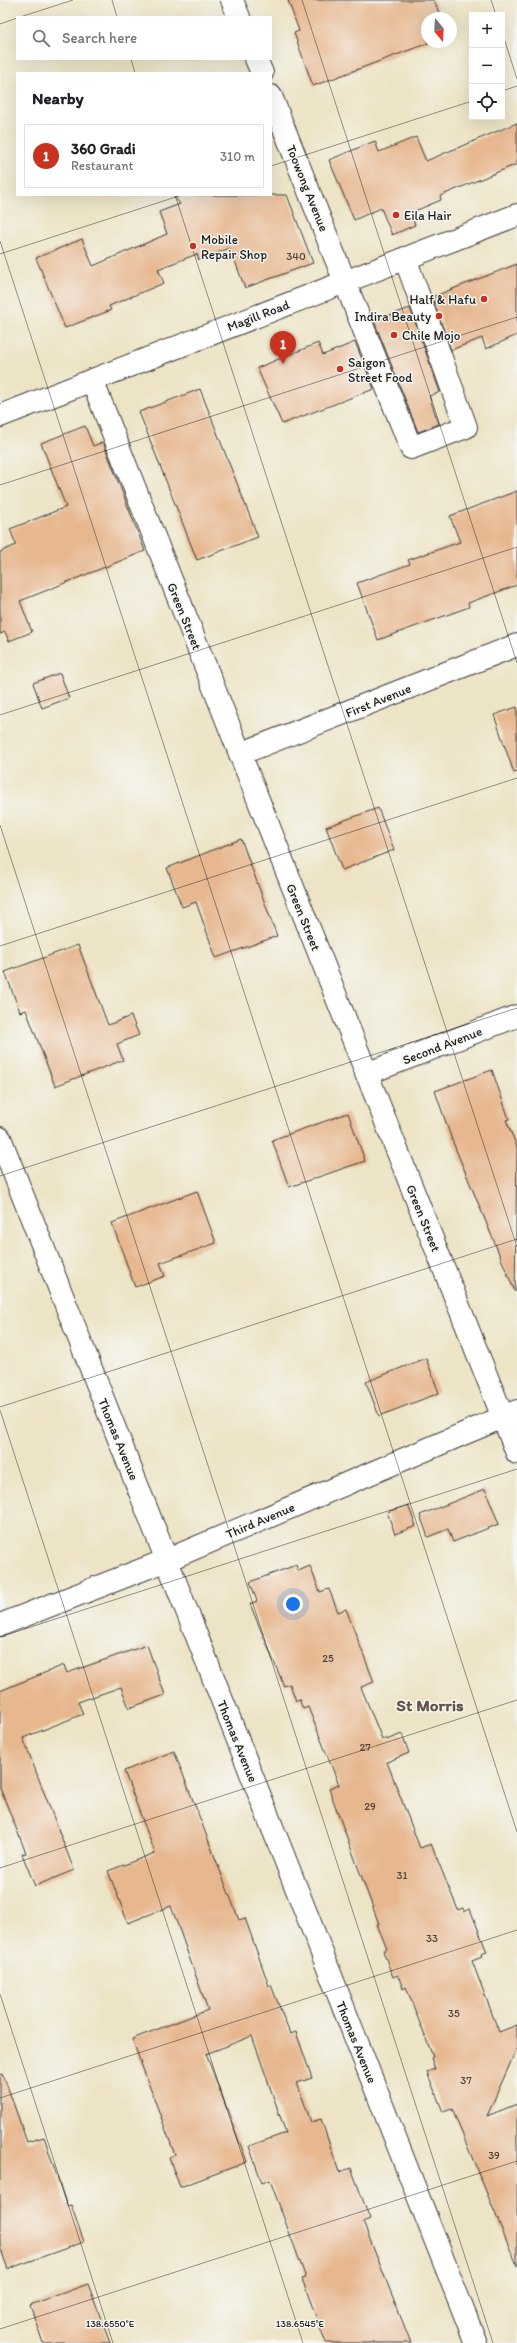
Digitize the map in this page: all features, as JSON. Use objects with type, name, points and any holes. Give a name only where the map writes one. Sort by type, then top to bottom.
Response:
[{"type":"street","points":[[232,0],[239,16]]},
{"type":"street","points":[[256,60],[262,72]]},
{"type":"street","name":"Toowong Avenue","points":[[272,98],[346,281],[411,448],[466,428],[404,258]]},
{"type":"street","name":"Magill Road","points":[[0,416],[517,215]]},
{"type":"street","name":"Green Street","points":[[92,380],[366,1074],[510,1414],[517,1453]]},
{"type":"street","name":"First Avenue","points":[[240,754],[517,645]]},
{"type":"street","name":"Second Avenue","points":[[366,1074],[517,1016]]},
{"type":"street","name":"Thomas Avenue","points":[[0,1138],[476,2343]]},
{"type":"street","name":"Third Avenue","points":[[0,1624],[166,1560],[510,1414]]},
{"type":"building","points":[[288,0],[434,0],[439,12],[421,12],[421,46],[313,86],[294,33],[299,31]]},
{"type":"building","points":[[517,123],[517,164],[440,196],[441,200],[410,213],[415,225],[392,235],[381,208],[354,220],[329,160],[375,141],[379,152],[416,137],[426,161]]},
{"type":"building","points":[[287,195],[313,263],[245,288],[230,248],[199,260],[197,254],[158,269],[164,283],[109,306],[111,310],[65,328],[36,258],[82,239],[93,266],[167,234],[159,212],[180,204],[174,196]]},
{"type":"building","points":[[517,264],[517,335],[486,349],[482,338],[451,350],[432,297]]},
{"type":"building","points":[[410,308],[440,392],[429,396],[439,424],[418,432],[374,321]]},
{"type":"building","points":[[355,342],[374,389],[282,424],[257,368],[318,343],[323,355]]},
{"type":"building","points":[[200,389],[258,537],[197,560],[139,412]]},
{"type":"building","points":[[85,426],[93,446],[103,442],[145,551],[20,601],[32,632],[9,641],[5,632],[0,634],[0,552],[16,545],[10,529],[66,507],[41,443]]},
{"type":"building","points":[[517,491],[517,585],[468,603],[469,607],[378,640],[357,583],[410,564],[408,560],[460,542],[450,516]]},
{"type":"building","points":[[60,673],[69,698],[42,708],[33,683]]},
{"type":"building","points":[[517,707],[517,772],[514,773],[494,715]]},
{"type":"building","points":[[378,808],[394,850],[342,870],[326,827]]},
{"type":"building","points":[[241,839],[277,936],[216,958],[196,902],[182,907],[167,868]]},
{"type":"building","points":[[78,945],[108,1025],[131,1016],[139,1035],[117,1044],[123,1060],[55,1086],[26,1010],[20,1012],[5,972]]},
{"type":"building","points":[[492,1070],[509,1119],[506,1120],[517,1147],[515,1292],[452,1140],[435,1091]]},
{"type":"building","points":[[348,1113],[365,1161],[289,1187],[272,1140]]},
{"type":"building","points":[[197,1191],[216,1243],[160,1263],[165,1276],[135,1287],[112,1223]]},
{"type":"building","points":[[426,1358],[439,1393],[379,1416],[366,1382]]},
{"type":"building","points":[[485,1489],[499,1524],[453,1542],[448,1529],[428,1537],[420,1515]]},
{"type":"building","points":[[408,1505],[416,1526],[395,1534],[387,1512]]},
{"type":"building","points":[[296,1565],[298,1571],[310,1566],[320,1592],[329,1589],[338,1612],[346,1609],[374,1682],[361,1687],[382,1739],[385,1738],[386,1740],[402,1734],[409,1753],[387,1762],[420,1848],[431,1844],[458,1910],[463,1908],[464,1912],[470,1909],[487,1952],[481,1954],[482,1957],[472,1961],[499,2032],[517,2025],[517,2048],[487,2116],[517,2104],[517,2266],[452,2109],[443,2112],[427,2072],[435,2069],[431,2058],[433,2057],[406,1987],[403,1989],[398,1975],[393,1977],[383,1951],[387,1949],[377,1924],[379,1924],[329,1789],[339,1785],[308,1707],[303,1709],[299,1699],[296,1701],[290,1684],[284,1686],[250,1604],[257,1601],[250,1582]]},
{"type":"building","points":[[147,1645],[165,1695],[129,1708],[121,1687],[78,1702],[83,1714],[23,1738],[74,1870],[35,1886],[22,1854],[26,1853],[0,1788],[0,1691],[64,1665],[67,1673]]},
{"type":"building","points":[[174,1751],[239,1920],[245,1918],[269,1986],[271,1985],[290,2034],[296,2032],[312,2078],[297,2083],[311,2122],[321,2119],[339,2172],[351,2168],[370,2219],[363,2222],[411,2343],[326,2343],[302,2279],[306,2278],[270,2180],[262,2183],[249,2146],[286,2133],[252,2036],[206,2054],[247,2162],[180,2187],[169,2158],[175,2155],[132,2039],[208,2010],[171,1906],[128,1923],[108,1871],[155,1853],[124,1771]]},
{"type":"building","points":[[3,2074],[27,2142],[44,2137],[67,2206],[71,2205],[84,2242],[8,2269],[0,2247],[0,2075]]},
{"type":"building","points":[[88,2284],[110,2343],[43,2343],[30,2305]]},
{"type":"place","name":"Eila Hair","points":[[396,215]]},
{"type":"place","name":"Mobile Repair Shop","points":[[193,246]]},
{"type":"place","name":"Half & Hafu","points":[[484,299]]},
{"type":"place","name":"Indira Beauty","points":[[439,316]]},
{"type":"place","name":"Chile Mojo","points":[[394,335]]},
{"type":"place","name":"360 Gradi","points":[[283,364]]},
{"type":"place","name":"Saigon Street Food","points":[[340,369]]},
{"type":"district","name":"St Morris","points":[[430,1705]]}]
